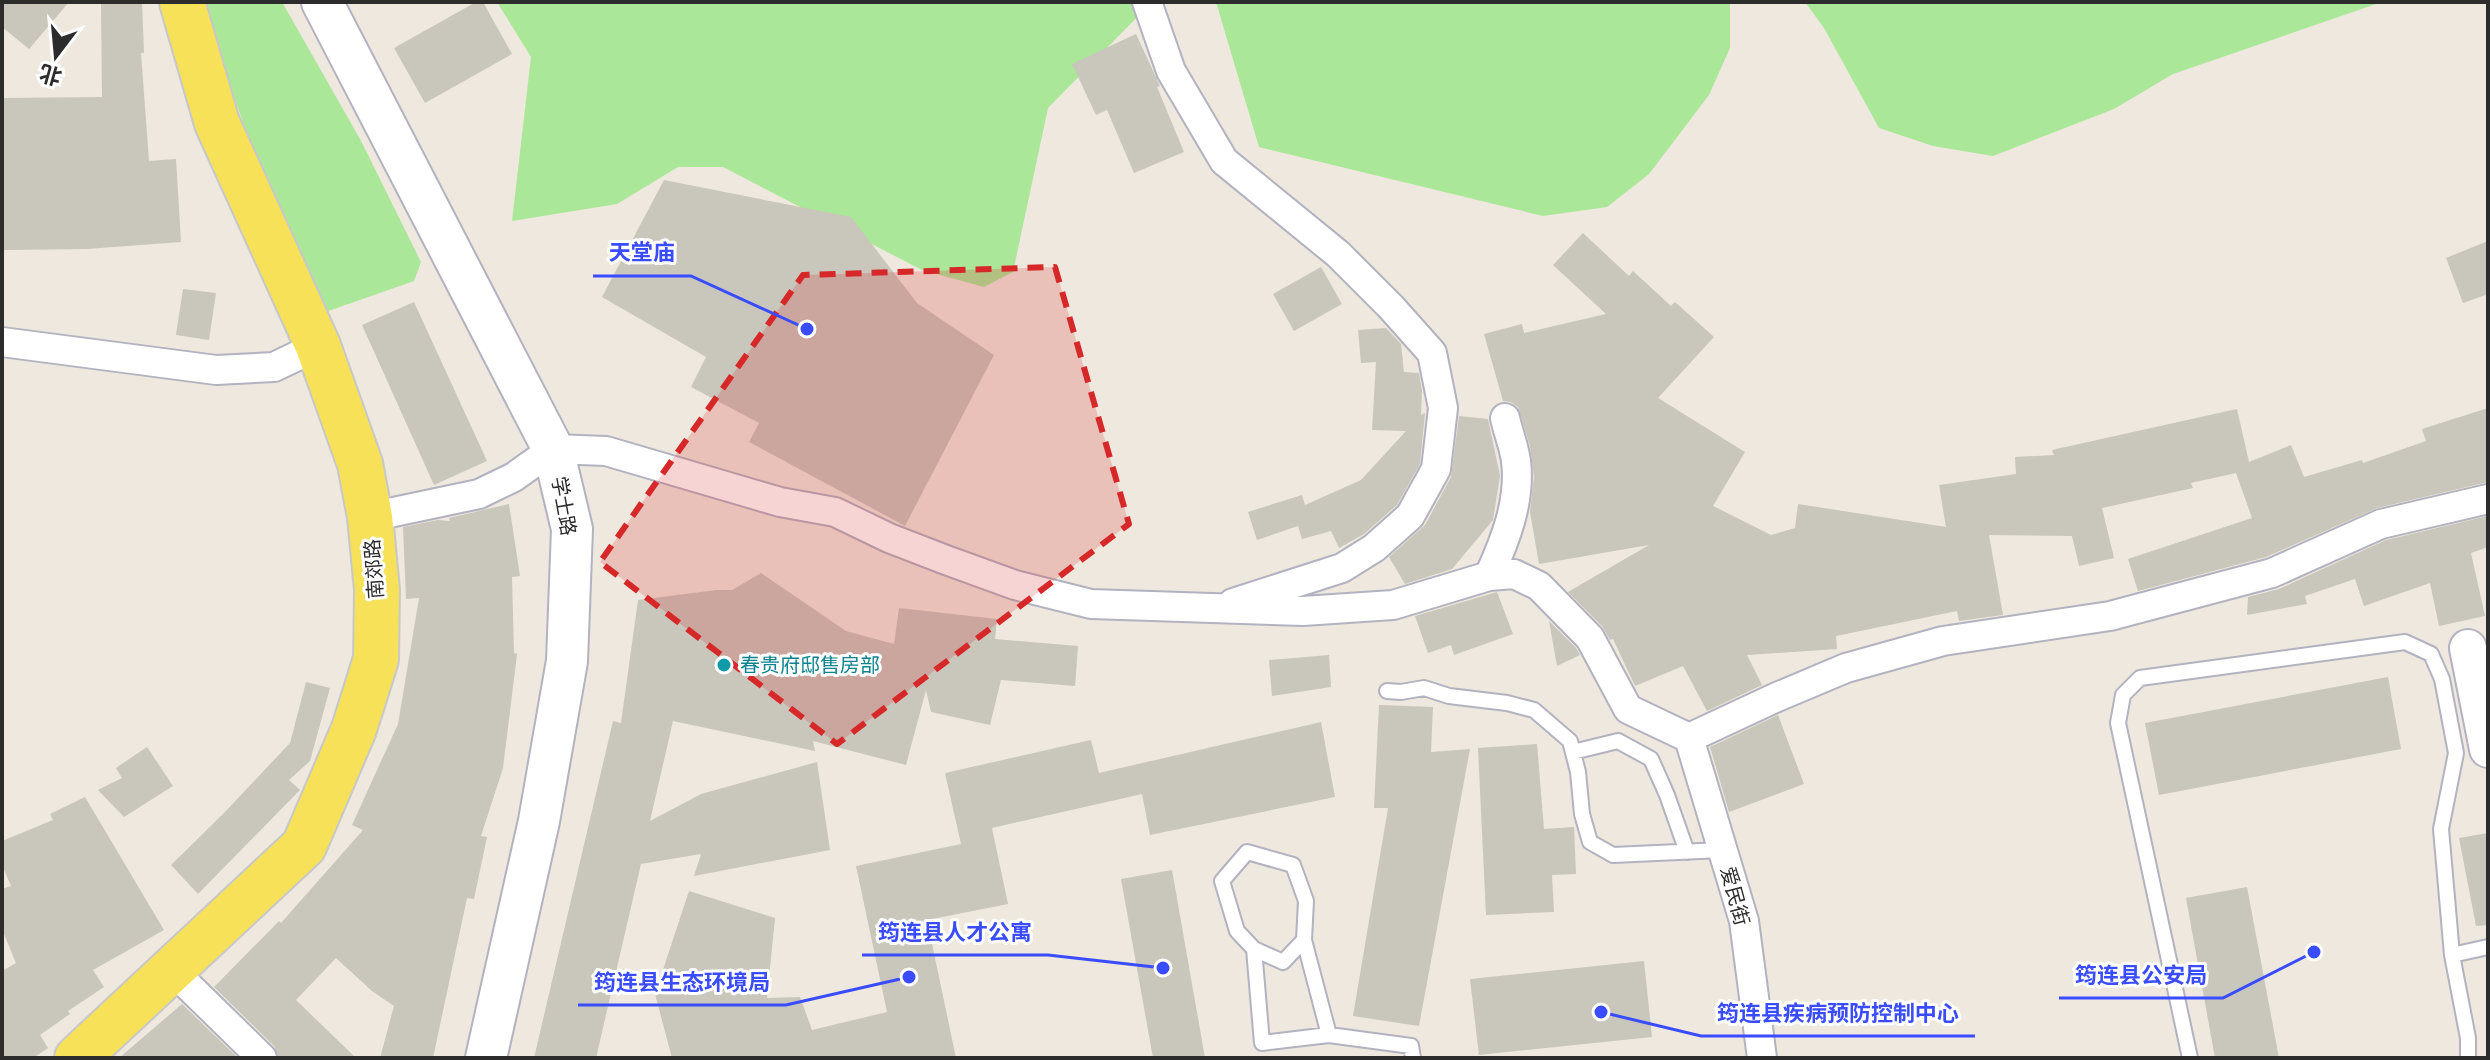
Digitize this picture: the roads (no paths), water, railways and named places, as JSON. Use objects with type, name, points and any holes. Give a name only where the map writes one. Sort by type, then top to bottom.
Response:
[{"type":"main road","name":"南郊路","points":[[77,1058],[304,846],[354,729],[376,659],[377,590],[370,517],[360,464],[318,346],[217,123],[182,2]]},
{"type":"main road","name":"学士路","points":[[322,2],[553,449],[572,529],[567,661],[539,821],[486,1058]]},
{"type":"street","points":[[1147,2],[1171,71],[1224,161],[1338,254],[1432,353],[1443,408],[1436,469],[1410,516],[1374,548],[1342,568],[1213,609]]},
{"type":"street","points":[[2,342],[216,370],[274,367],[318,346]]},
{"type":"street","points":[[1489,576],[1505,541],[1516,493],[1516,461],[1505,418]]},
{"type":"street","points":[[370,517],[479,494],[514,477],[553,449],[614,451],[780,502],[835,512],[889,538],[1015,585],[1091,604],[1303,611],[1393,605],[1489,576],[1514,574],[1539,586],[1590,638],[1628,709],[1689,738],[1846,668],[1943,641],[2110,616],[2243,581],[2272,573],[2381,524],[2488,499]]},
{"type":"street","points":[[2468,648],[2488,749]]},
{"type":"street","name":"爱民街","points":[[1689,738],[1744,921],[1762,1058]]},
{"type":"street","points":[[172,970],[262,1058]]},
{"type":"lane","points":[[2190,1058],[2118,723],[2123,695],[2140,678],[2405,642],[2431,654],[2442,679],[2456,753],[2441,829],[2452,955],[2468,1038],[2468,1058]]},
{"type":"lane","points":[[1387,691],[1424,688],[1449,696],[1507,703],[1534,710],[1570,741],[1578,772],[1582,814],[1590,842],[1613,855],[1722,850]]},
{"type":"lane","points":[[1573,752],[1618,741],[1651,759],[1687,852]]},
{"type":"lane","points":[[1304,940],[1283,962],[1254,949],[1237,931],[1222,881],[1247,852],[1293,865],[1306,901],[1304,940],[1329,1035]]},
{"type":"lane","points":[[2452,955],[2488,947]]},
{"type":"lane","points":[[1254,949],[1262,1043],[1329,1035],[1411,1046],[1413,1058]]},
{"type":"place","name":"天堂庙","points":[[807,329]]},
{"type":"place","name":"春贵府邸售房部","points":[[724,665]]},
{"type":"place","name":"筠连县公安局","points":[[2314,952]]},
{"type":"place","name":"筠连县人才公寓","points":[[1163,968]]},
{"type":"place","name":"筠连县生态环境局","points":[[909,977]]},
{"type":"place","name":"筠连县疾病预防控制中心","points":[[1601,1012]]}]
